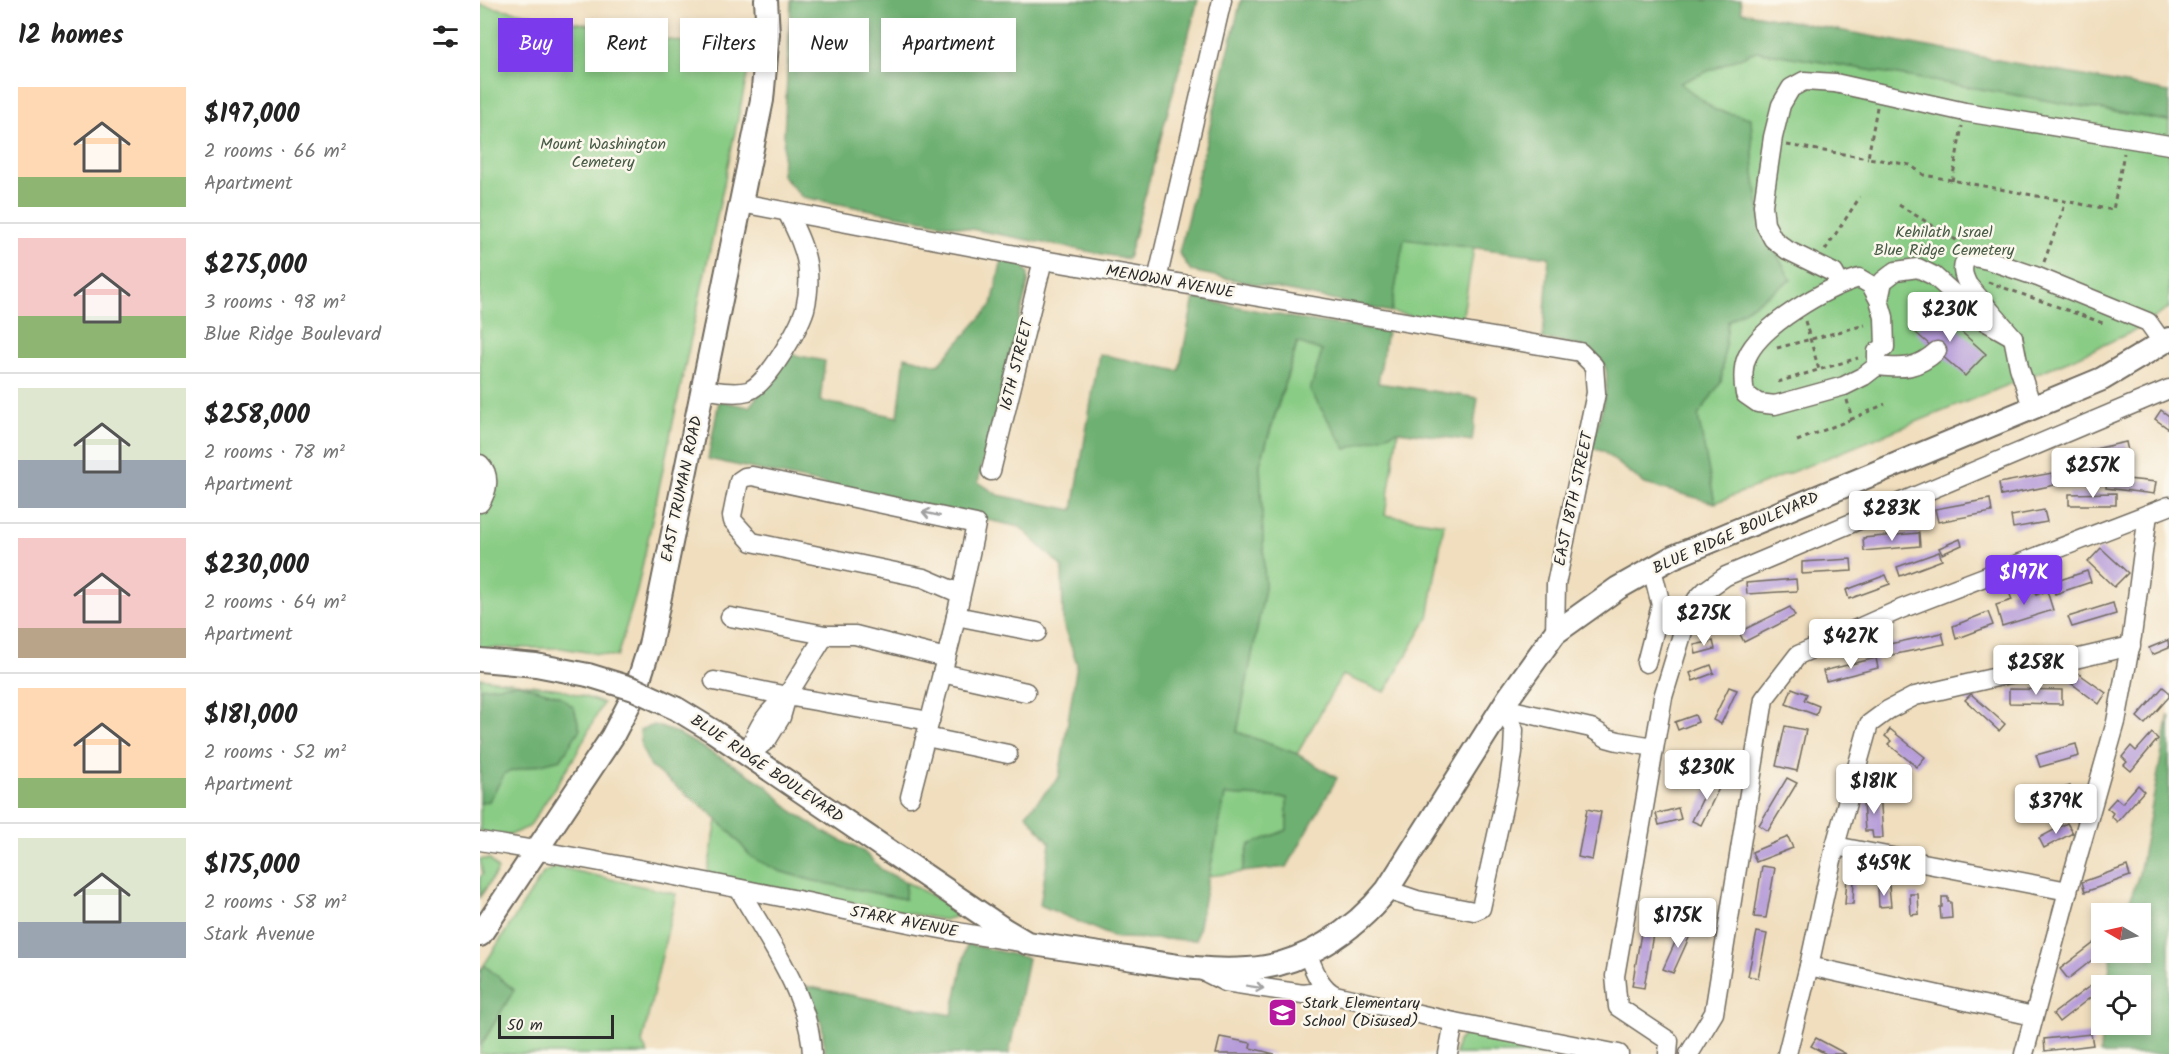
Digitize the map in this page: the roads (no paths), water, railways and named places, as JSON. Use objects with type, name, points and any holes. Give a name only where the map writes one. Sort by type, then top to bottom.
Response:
[{"type":"main road","name":"EAST TRUMAN ROAD","points":[[480,935],[612,737],[634,695],[650,645],[762,100],[768,34],[766,0]]},
{"type":"main road","name":"BLUE RIDGE BOULEVARD","points":[[1200,969],[1250,969],[1285,962],[1307,953],[1348,930],[1374,906],[1387,890],[1503,708],[1555,633],[1618,588],[1673,556],[2102,379],[2166,341]]},
{"type":"main road","name":"BLUE RIDGE BOULEVARD","points":[[480,660],[536,665],[588,675],[634,689],[677,709],[1027,943]]},
{"type":"main road","name":"STARK AVENUE","points":[[1027,943],[1200,969]]},
{"type":"street","points":[[1157,280],[1222,0]]},
{"type":"street","points":[[1840,284],[1834,273],[1787,250],[1773,239],[1765,224],[1763,205],[1780,105],[1791,88],[1803,81],[1835,83],[1965,112],[2169,146]]},
{"type":"street","name":"MENOWN AVENUE","points":[[741,203],[1042,260],[1580,352],[1594,366]]},
{"type":"street","points":[[703,388],[740,392],[759,385],[782,354],[804,311],[808,271],[805,257],[787,212]]},
{"type":"street","points":[[2032,407],[2019,367],[2013,338],[1968,285],[1965,267],[1974,257],[2038,277],[2148,322],[2166,341]]},
{"type":"street","name":"16TH STREET","points":[[991,471],[1042,260]]},
{"type":"street","points":[[1879,300],[1883,281],[1896,271],[1918,268],[1934,276],[1983,320],[2013,338]]},
{"type":"street","points":[[1859,278],[1871,285],[1884,317],[1885,347],[1864,376],[1844,386],[1775,405],[1758,403],[1745,394],[1743,379],[1746,358],[1758,338],[1778,322],[1840,284],[1859,278]]},
{"type":"street","points":[[1877,359],[1905,368],[1916,365],[1937,351]]},
{"type":"street","name":"EAST 18TH STREET","points":[[1555,633],[1556,584],[1596,393],[1594,366]]},
{"type":"street","points":[[1668,1054],[1669,1041],[1618,1007],[1615,976],[1663,697],[1688,615],[1697,599],[1726,576],[2169,389]]},
{"type":"street","points":[[480,464],[487,480],[487,491],[480,502]]},
{"type":"street","points":[[910,797],[956,616],[961,594],[974,536],[976,524],[752,476],[739,481],[732,516],[733,522],[752,542],[924,578],[961,594]]},
{"type":"street","points":[[1689,1054],[1714,1013],[1764,699],[1798,655],[1901,609],[2169,506]]},
{"type":"street","points":[[2024,1054],[2116,722],[2131,646],[2148,514]]},
{"type":"street","points":[[1646,663],[1660,605],[1652,569]]},
{"type":"street","points":[[956,616],[1037,632]]},
{"type":"street","points":[[730,617],[825,635],[855,635],[1026,692]]},
{"type":"street","points":[[748,755],[767,740],[781,717],[787,696],[825,635]]},
{"type":"street","points":[[1787,1054],[1835,846],[1869,724],[1888,710],[1915,696],[2131,646]]},
{"type":"street","points":[[714,681],[928,729],[1008,754]]},
{"type":"street","points":[[1503,708],[1591,728],[1607,738],[1654,747]]},
{"type":"street","points":[[1387,890],[1418,900],[1474,911],[1480,908],[1509,780],[1513,752],[1514,730],[1503,708]]},
{"type":"street","name":"STARK AVENUE","points":[[480,841],[739,888],[963,934],[1027,943]]},
{"type":"street","points":[[1835,846],[2068,891]]},
{"type":"street","points":[[739,888],[798,993],[812,1044],[812,1054]]},
{"type":"street","points":[[1307,953],[1327,991]]},
{"type":"street","points":[[1809,966],[2033,1016]]},
{"type":"street","name":"STARK AVENUE","points":[[1200,969],[1225,982],[1304,994],[1327,991],[1335,995],[1454,1022],[1619,1054]]},
{"type":"street","points":[[1448,1054],[1454,1022]]},
{"type":"place","name":"Stark Elementary School (Disused)","points":[[1282,1012]]},
{"type":"park label","name":"Mount Washington Cemetery","points":[[603,153]]},
{"type":"park label","name":"Kehilath Israel Blue Ridge Cemetery","points":[[1944,241]]}]
